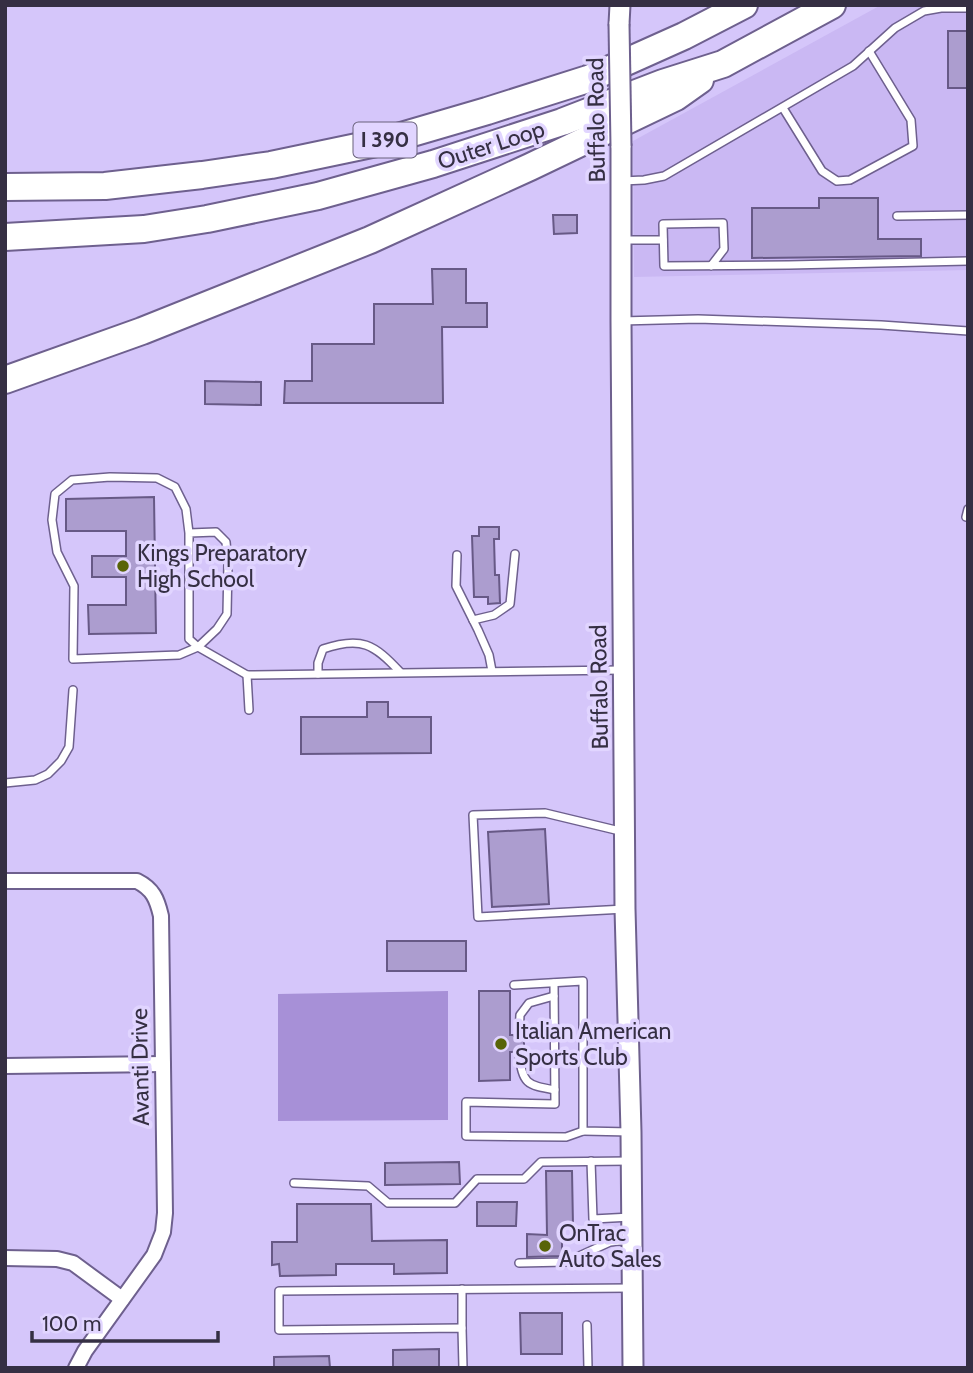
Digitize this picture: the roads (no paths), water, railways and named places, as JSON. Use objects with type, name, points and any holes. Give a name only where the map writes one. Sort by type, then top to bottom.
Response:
[{"type":"highway","name":"Outer Loop","points":[[5,187],[105,186],[202,175],[271,165],[381,142],[588,79],[684,36],[744,5]]},
{"type":"highway","name":"Outer Loop","points":[[13,239],[144,229],[207,219],[318,196],[433,164],[562,122],[663,83],[723,64],[832,5]]},
{"type":"highway","points":[[5,380],[142,331],[370,240],[676,97],[723,64]]},
{"type":"main road","name":"Buffalo Road","points":[[620,14],[625,909],[632,1161],[633,1368]]},
{"type":"street","name":"Avanti Drive","points":[[5,881],[137,881],[148,886],[153,893],[161,916],[165,1213],[163,1232],[154,1255],[85,1350],[76,1368]]},
{"type":"street","points":[[5,1066],[163,1064]]},
{"type":"street","points":[[5,1258],[57,1259],[74,1263],[122,1299]]},
{"type":"lane","points":[[621,181],[664,176],[853,66],[895,28],[924,12],[941,8],[968,8]]},
{"type":"lane","points":[[783,108],[821,171],[837,181],[850,180],[913,146],[911,120],[869,51]]},
{"type":"lane","points":[[897,216],[968,215]]},
{"type":"lane","points":[[711,266],[724,249],[723,223],[663,224],[664,266],[711,266],[789,265],[968,261]]},
{"type":"lane","points":[[621,240],[663,240]]},
{"type":"lane","points":[[621,321],[698,319],[968,331]]},
{"type":"lane","points":[[189,533],[216,532],[226,542],[227,614],[217,629],[198,648],[179,655],[73,659],[74,586],[57,552],[52,520],[55,494],[72,480],[110,477],[157,478],[175,487],[186,509],[189,533],[189,639],[198,648],[247,675],[623,670]]},
{"type":"lane","points":[[968,509],[966,517],[968,516]]},
{"type":"lane","points":[[473,620],[494,615],[509,604],[515,554]]},
{"type":"lane","points":[[457,555],[456,586],[489,656],[492,671]]},
{"type":"lane","points":[[318,674],[318,663],[323,649],[344,642],[365,645],[383,653],[400,672]]},
{"type":"lane","points":[[247,675],[249,710]]},
{"type":"lane","points":[[5,783],[35,780],[48,774],[61,761],[69,747],[73,690]]},
{"type":"lane","points":[[625,832],[545,813],[473,815],[478,917],[625,909]]},
{"type":"lane","points":[[514,985],[583,981],[583,1131]]},
{"type":"lane","points":[[554,983],[555,1104],[466,1102],[466,1136],[566,1137],[583,1131],[631,1132]]},
{"type":"lane","points":[[519,1034],[520,1015],[529,1003],[554,996]]},
{"type":"lane","points":[[519,1054],[522,1075],[527,1081],[533,1086],[555,1090]]},
{"type":"lane","points":[[592,1161],[593,1219],[632,1217]]},
{"type":"lane","points":[[294,1183],[368,1185],[388,1203],[455,1203],[477,1179],[524,1179],[541,1162],[632,1161]]},
{"type":"lane","points":[[519,1263],[566,1262],[610,1242],[632,1240]]},
{"type":"lane","points":[[463,1328],[279,1330],[279,1291],[632,1288]]},
{"type":"lane","points":[[462,1289],[463,1368]]},
{"type":"lane","points":[[587,1325],[588,1368]]},
{"type":"place","name":"Kings Preparatory High School","points":[[123,566]]},
{"type":"place","name":"Italian American Sports Club","points":[[501,1044]]},
{"type":"place","name":"OnTrac Auto Sales","points":[[545,1246]]}]
